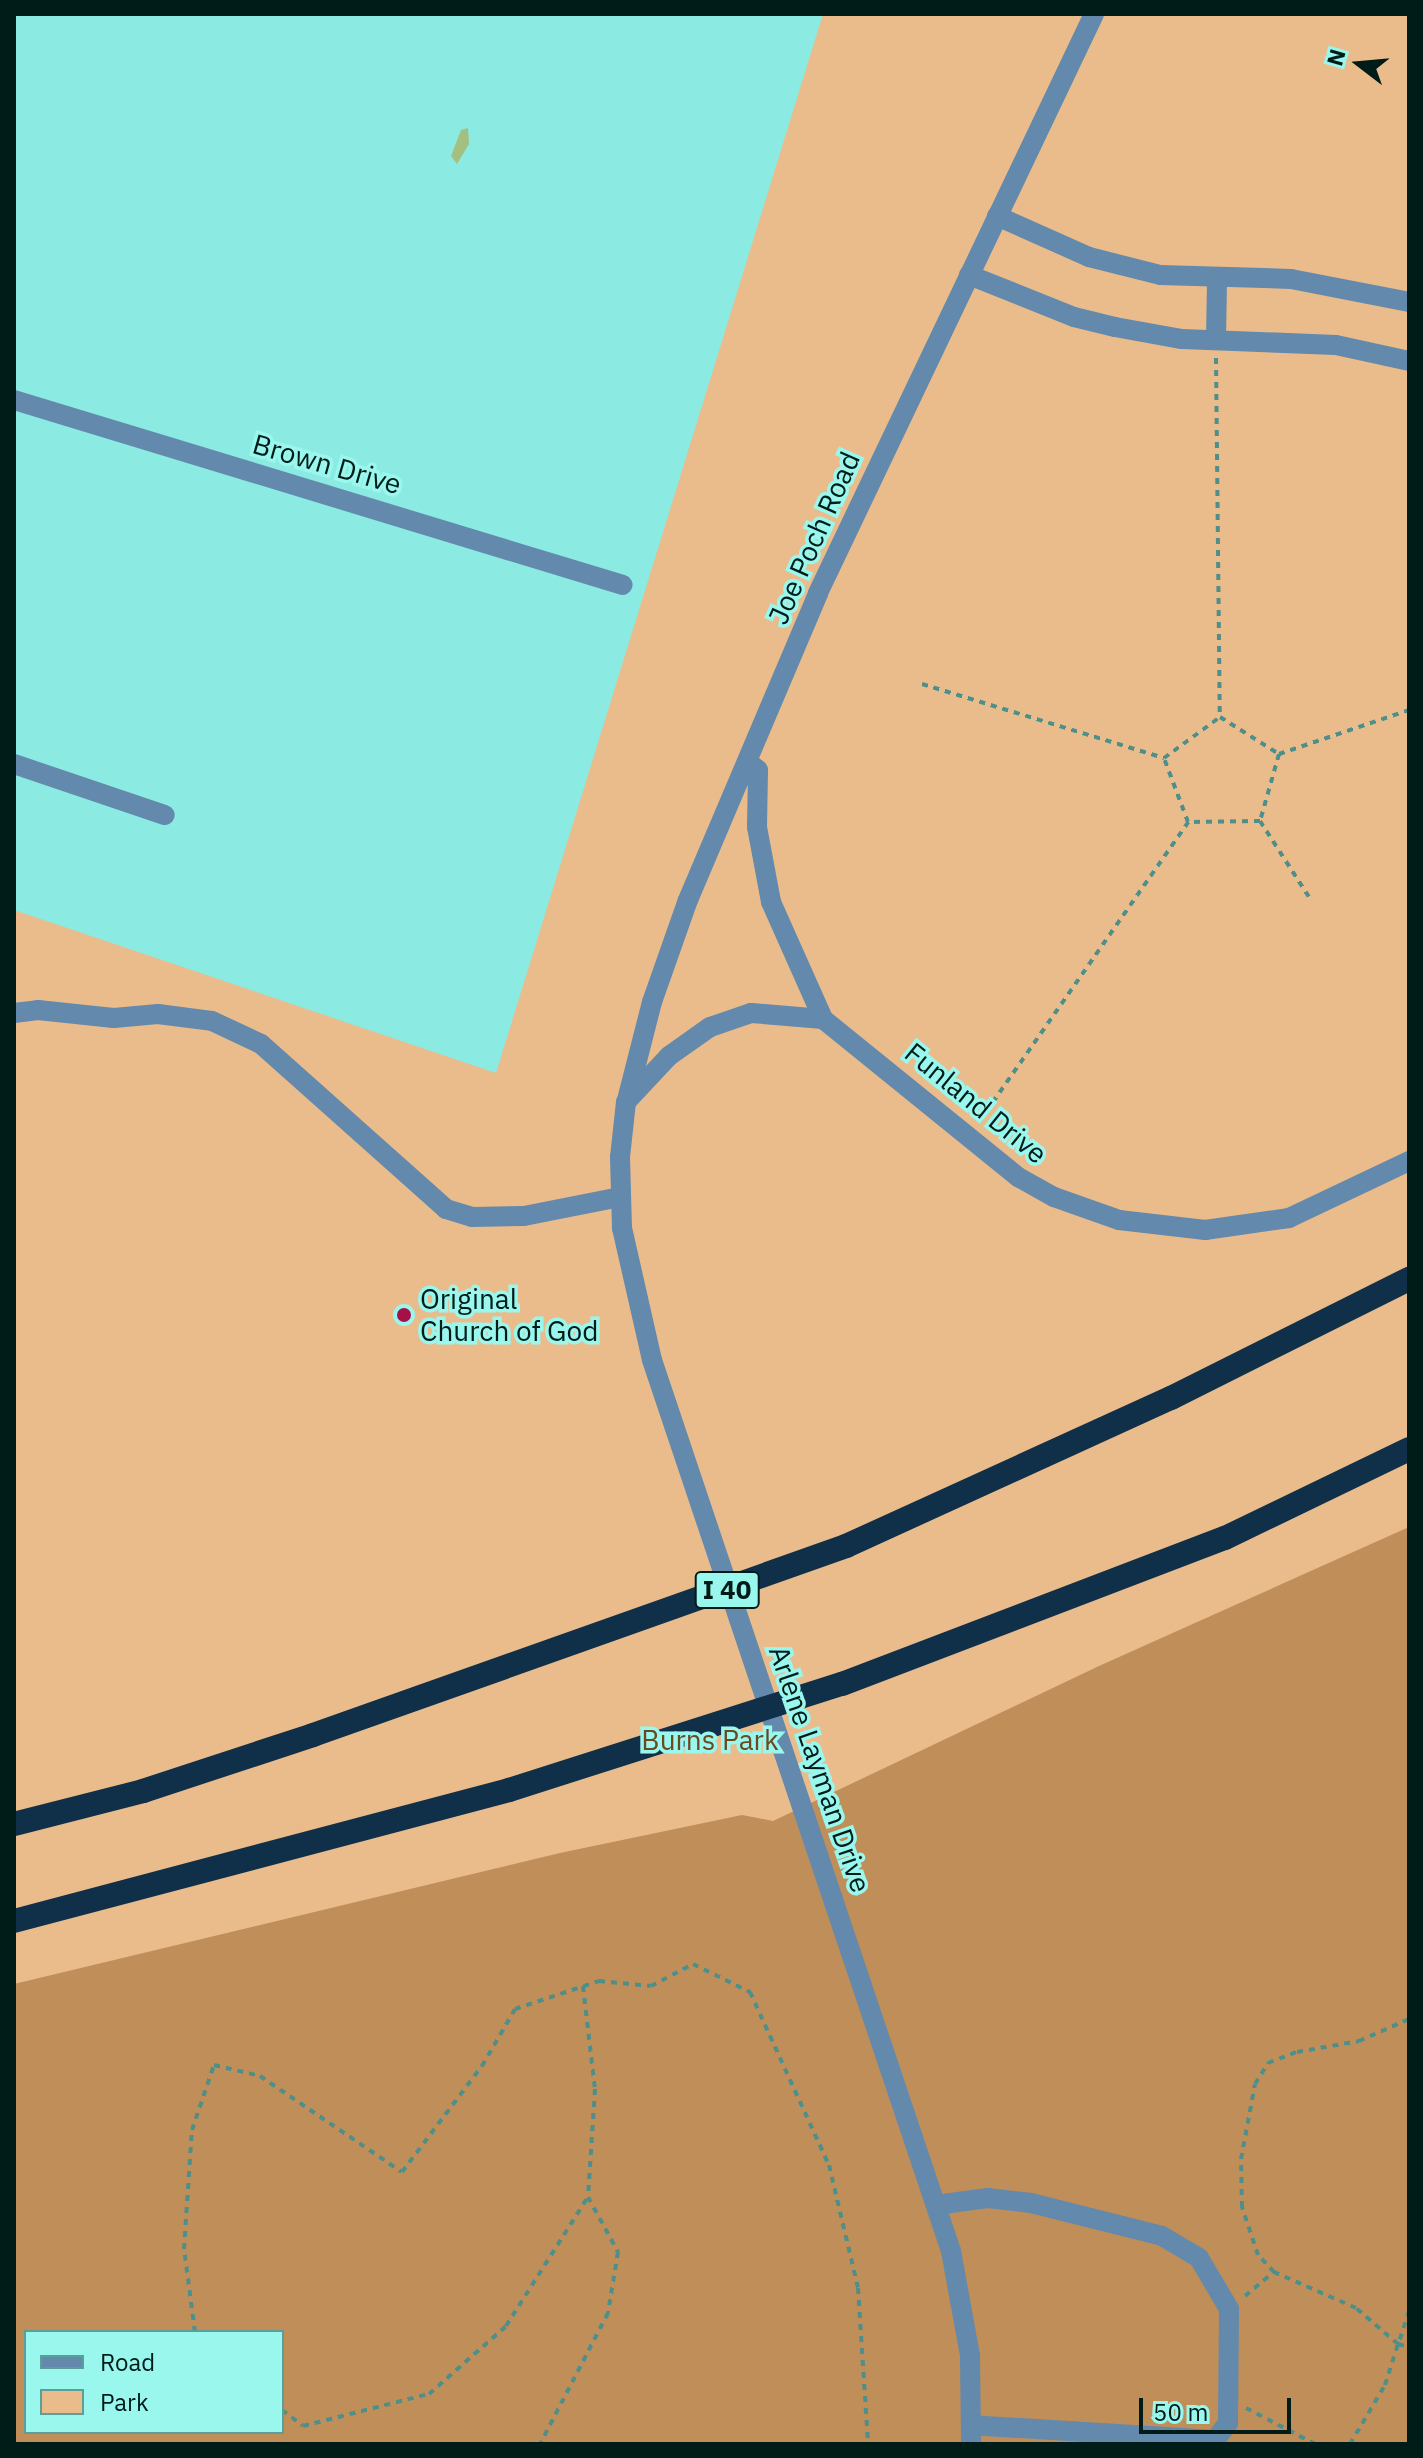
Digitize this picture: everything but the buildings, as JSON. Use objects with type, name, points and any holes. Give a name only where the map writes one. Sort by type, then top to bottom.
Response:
[{"type":"highway","name":"I 40","points":[[14,1824],[143,1791],[328,1730],[846,1546],[1171,1398],[1409,1279]]},
{"type":"highway","points":[[14,1921],[509,1790],[842,1684],[1225,1538],[1409,1449]]},
{"type":"street","name":"Joe Poch Road","points":[[626,1102],[664,968],[748,762],[865,490],[1094,14]]},
{"type":"street","points":[[997,216],[1089,257],[1160,275],[1217,280],[1291,279],[1409,302]]},
{"type":"street","points":[[969,275],[1074,317],[1182,339],[1336,345],[1409,361]]},
{"type":"street","points":[[1216,339],[1217,280]]},
{"type":"street","name":"Brown Drive","points":[[14,400],[623,585]]},
{"type":"street","name":"Funland Drive","points":[[748,762],[758,770],[757,827],[771,902],[823,1019],[892,1071],[968,1138],[1054,1197],[1119,1220],[1176,1228],[1248,1227],[1289,1218],[1409,1161]]},
{"type":"street","points":[[14,764],[165,815]]},
{"type":"street","points":[[14,1006],[212,1021],[261,1044],[446,1209],[472,1217],[524,1216],[620,1197]]},
{"type":"street","points":[[14,1013],[38,1010]]},
{"type":"street","points":[[626,1102],[669,1056],[721,1022],[751,1013],[823,1019]]},
{"type":"street","name":"Arlene Layman Drive","points":[[626,1102],[620,1197],[630,1278],[699,1499],[936,2205],[967,2329],[972,2434]]},
{"type":"street","points":[[936,2205],[988,2198],[1031,2203],[1096,2216],[1172,2240],[1199,2258],[1229,2309],[1228,2423],[1215,2440],[972,2434]]},
{"type":"path","points":[[1216,339],[1220,717]]},
{"type":"path","points":[[922,684],[1164,758]]},
{"type":"path","points":[[1279,754],[1409,710]]},
{"type":"path","points":[[1220,717],[1279,754]]},
{"type":"path","points":[[1164,758],[1220,717]]},
{"type":"path","points":[[1279,754],[1260,821],[1309,897]]},
{"type":"path","points":[[1164,758],[1188,822]]},
{"type":"path","points":[[1188,822],[1260,821]]},
{"type":"path","points":[[968,1138],[1188,822]]},
{"type":"path","points":[[195,2330],[184,2249],[192,2130],[214,2065],[260,2076],[402,2172],[482,2066],[515,2009],[599,1981],[651,1986],[693,1964],[750,1992],[829,2165],[858,2288],[868,2444]]},
{"type":"path","points":[[284,2412],[303,2426],[429,2394],[506,2326],[588,2197],[595,2089],[583,1986]]},
{"type":"path","points":[[1409,2019],[1359,2041],[1268,2063],[1255,2084],[1241,2159],[1242,2207],[1258,2255],[1274,2272],[1356,2308],[1398,2344],[1409,2347]]},
{"type":"path","points":[[540,2444],[608,2313],[618,2252],[588,2197]]},
{"type":"path","points":[[1229,2309],[1274,2272]]},
{"type":"path","points":[[1350,2444],[1385,2385],[1409,2311]]},
{"type":"path","points":[[1230,2399],[1315,2444]]},
{"type":"green space","name":"Burns Park","points":[[823,14],[1409,14],[1409,2444],[14,2444],[14,910],[496,1073]]},
{"type":"shaded area","points":[[468,128],[469,144],[457,164],[451,156],[461,130]]},
{"type":"shaded area","points":[[1409,1527],[1409,2444],[14,2444],[14,1984],[560,1853],[742,1815],[773,1821],[1099,1666]]},
{"type":"place","name":"Original Church of God","points":[[404,1315]]}]
